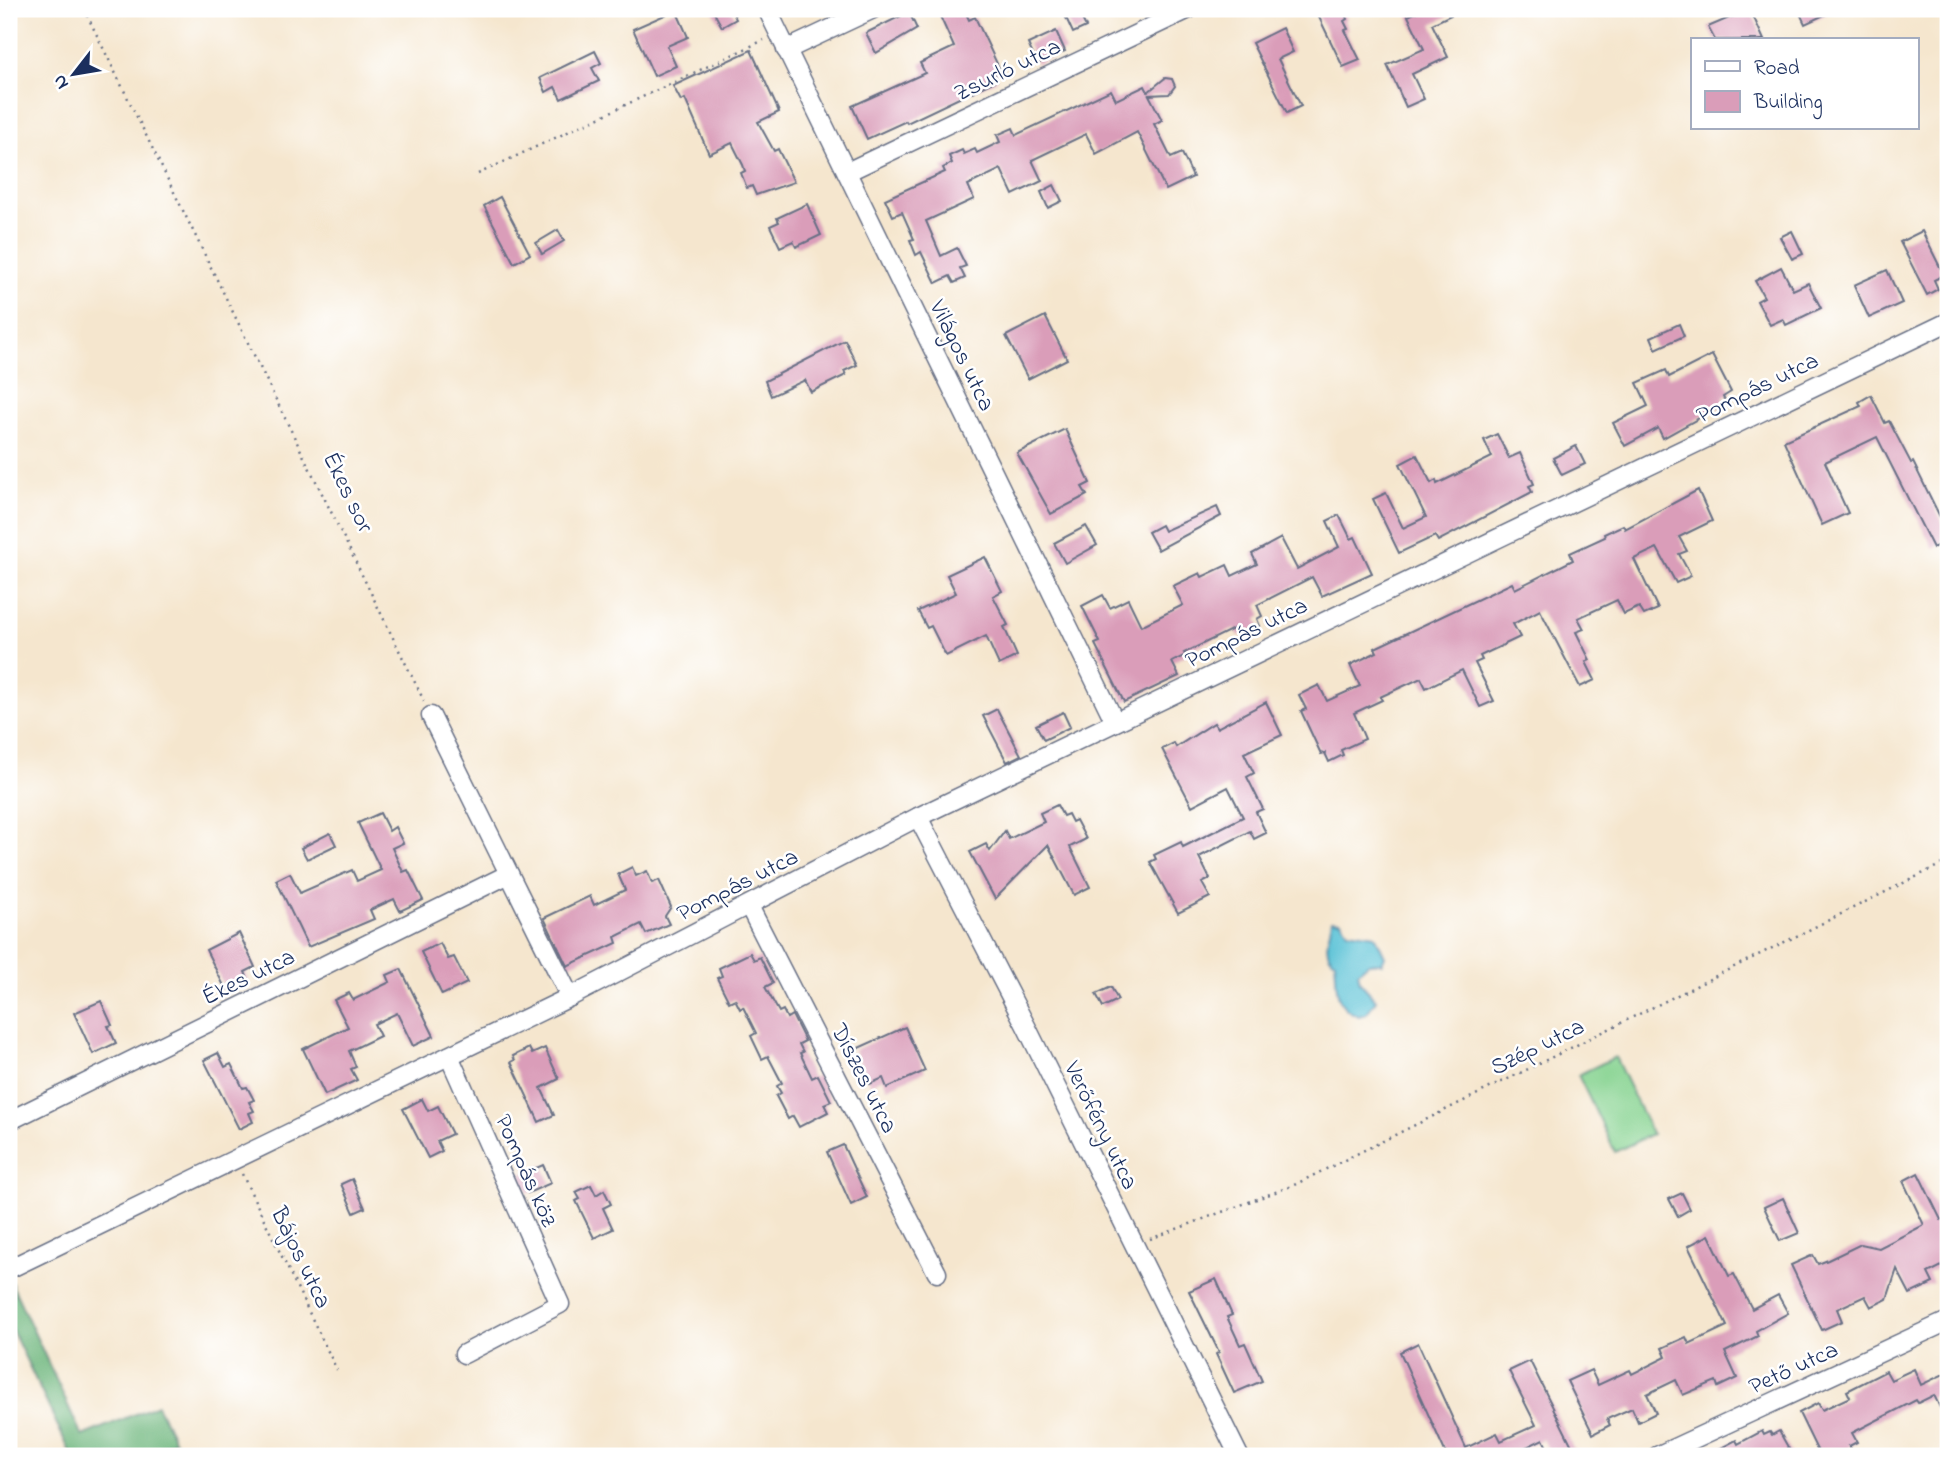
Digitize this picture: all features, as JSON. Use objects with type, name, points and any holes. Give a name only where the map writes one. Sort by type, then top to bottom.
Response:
[{"type":"street","name":"Világos utca","points":[[767,9],[1115,722]]},
{"type":"street","points":[[786,50],[873,9]]},
{"type":"street","name":"Zsurló utca","points":[[847,172],[1189,9]]},
{"type":"street","name":"Pompás utca","points":[[13,1268],[570,997],[918,817],[1948,322]]},
{"type":"street","points":[[431,716],[570,997]]},
{"type":"street","name":"Verőfény utca","points":[[918,817],[1239,1456]]},
{"type":"street","name":"Ékes utca","points":[[9,1121],[509,874]]},
{"type":"street","name":"Díszes utca","points":[[749,906],[937,1273]]},
{"type":"street","name":"Pompás köz","points":[[449,1056],[560,1304],[464,1354]]},
{"type":"street","name":"Pető utca","points":[[1657,1456],[1948,1321]]},
{"type":"path","name":"Ékes sor","points":[[84,9],[431,716]]},
{"type":"path","points":[[478,174],[779,33]]},
{"type":"path","name":"Szép utca","points":[[1134,1244],[1294,1185],[1948,861]]},
{"type":"path","name":"Bájos utca","points":[[235,1160],[337,1370]]},
{"type":"green space","points":[[1615,1057],[1652,1134],[1615,1152],[1578,1075]]},
{"type":"green space","points":[[9,1278],[82,1436],[157,1405],[175,1441],[146,1453],[147,1456],[72,1456],[9,1324]]},
{"type":"water","points":[[1332,920],[1341,921],[1348,931],[1375,935],[1385,956],[1382,963],[1368,963],[1358,972],[1360,982],[1376,1000],[1366,1014],[1359,1016],[1350,1012],[1340,1000],[1335,961],[1327,948]]},
{"type":"building","points":[[712,9],[731,9],[736,19],[722,27]]},
{"type":"building","points":[[950,9],[964,9],[969,20],[975,17],[1000,70],[994,73],[997,80],[867,139],[852,106],[925,73],[920,63],[954,47],[939,14]]},
{"type":"building","points":[[1062,9],[1077,9],[1086,27],[1073,33]]},
{"type":"building","points":[[1315,9],[1343,9],[1348,29],[1345,30],[1360,60],[1343,67]]},
{"type":"building","points":[[1423,9],[1463,9],[1432,24],[1448,57],[1412,74],[1424,99],[1406,107],[1387,65],[1424,49],[1408,16]]},
{"type":"building","points":[[1750,9],[1763,38],[1714,38],[1708,27]]},
{"type":"building","points":[[1798,9],[1837,9],[1805,24]]},
{"type":"building","points":[[676,10],[688,37],[667,46],[676,66],[654,76],[633,29]]},
{"type":"building","points":[[909,12],[917,29],[876,53],[866,33]]},
{"type":"building","points":[[1282,28],[1293,52],[1278,59],[1301,106],[1287,113],[1252,43]]},
{"type":"building","points":[[1056,31],[1065,51],[1037,64],[1028,44]]},
{"type":"building","points":[[751,50],[779,112],[758,122],[774,151],[778,149],[794,182],[756,195],[752,186],[747,188],[741,173],[745,171],[743,165],[732,143],[709,154],[685,99],[681,101],[673,86]]},
{"type":"building","points":[[595,51],[601,63],[592,68],[599,81],[561,99],[555,87],[546,92],[540,78]]},
{"type":"building","points":[[1165,78],[1172,79],[1175,86],[1169,94],[1149,95],[1162,120],[1154,124],[1171,158],[1182,153],[1193,177],[1166,190],[1137,132],[1096,154],[1086,134],[1032,160],[1042,181],[1013,195],[1001,169],[968,185],[974,199],[926,221],[941,256],[957,248],[966,266],[960,268],[965,278],[954,283],[950,276],[936,283],[921,252],[916,255],[910,240],[914,239],[902,212],[893,216],[885,199],[945,172],[943,168],[952,163],[949,156],[962,150],[964,154],[975,149],[977,153],[1000,142],[997,135],[1013,128],[1016,135],[1111,90],[1116,100],[1145,86],[1148,92]]},
{"type":"building","points":[[1054,185],[1062,201],[1048,208],[1041,192]]},
{"type":"building","points":[[500,197],[530,254],[514,263],[484,206]]},
{"type":"building","points":[[807,204],[821,235],[796,247],[793,241],[780,247],[770,226],[779,222],[777,218]]},
{"type":"building","points":[[558,230],[564,241],[542,254],[536,243]]},
{"type":"building","points":[[1792,231],[1803,254],[1792,259],[1780,237]]},
{"type":"building","points":[[1922,231],[1944,275],[1934,280],[1938,289],[1927,295],[1900,242]]},
{"type":"building","points":[[1781,267],[1793,290],[1808,283],[1821,308],[1786,325],[1783,319],[1770,325],[1757,301],[1764,297],[1755,281]]},
{"type":"building","points":[[1887,270],[1902,303],[1869,318],[1854,285]]},
{"type":"building","points":[[1045,316],[1067,359],[1028,379],[1006,336]]},
{"type":"building","points":[[1679,324],[1684,336],[1656,349],[1651,337]]},
{"type":"building","points":[[845,340],[857,365],[844,371],[846,375],[811,392],[805,380],[771,396],[765,381]]},
{"type":"building","points":[[1712,355],[1731,392],[1723,397],[1726,403],[1663,438],[1658,428],[1625,446],[1613,423],[1648,406],[1637,383],[1666,370],[1669,377]]},
{"type":"building","points":[[1871,395],[1885,423],[1889,421],[1911,463],[1913,462],[1948,533],[1948,540],[1933,548],[1877,437],[1825,462],[1848,513],[1822,525],[1784,441],[1861,406],[1859,402]]},
{"type":"building","points":[[1065,429],[1090,483],[1082,487],[1087,495],[1051,514],[1017,453]]},
{"type":"building","points":[[1497,434],[1509,458],[1520,453],[1534,484],[1529,486],[1532,492],[1438,541],[1435,536],[1399,553],[1373,499],[1386,493],[1403,528],[1426,517],[1400,464],[1417,455],[1431,483],[1436,480],[1437,484],[1492,457],[1484,440]]},
{"type":"building","points":[[1576,446],[1585,464],[1562,475],[1553,458]]},
{"type":"building","points":[[1698,490],[1712,521],[1679,537],[1687,551],[1679,554],[1691,576],[1676,583],[1657,548],[1634,559],[1658,609],[1644,615],[1639,607],[1624,614],[1617,600],[1578,618],[1584,629],[1576,632],[1590,660],[1586,662],[1595,680],[1580,687],[1540,610],[1513,624],[1520,637],[1480,656],[1482,660],[1475,663],[1494,701],[1480,707],[1462,670],[1426,688],[1421,678],[1380,697],[1382,700],[1354,713],[1365,739],[1341,750],[1343,755],[1329,762],[1325,753],[1321,754],[1301,711],[1306,709],[1299,695],[1319,685],[1327,701],[1360,686],[1350,665],[1377,652],[1375,648],[1512,583],[1515,589],[1573,560],[1570,553],[1605,537],[1604,534],[1623,525],[1625,529]]},
{"type":"building","points":[[1217,507],[1221,516],[1158,550],[1148,532],[1161,525],[1164,531]]},
{"type":"building","points":[[1339,515],[1351,539],[1355,537],[1372,573],[1322,596],[1312,577],[1257,605],[1262,616],[1257,619],[1260,626],[1239,636],[1235,628],[1184,653],[1186,655],[1172,662],[1179,676],[1124,702],[1095,644],[1100,642],[1082,606],[1103,595],[1110,608],[1128,599],[1141,626],[1183,605],[1173,586],[1200,573],[1202,577],[1227,565],[1232,576],[1257,564],[1252,554],[1281,538],[1297,569],[1339,547],[1327,521]]},
{"type":"building","points":[[1086,526],[1097,545],[1065,563],[1054,543]]},
{"type":"building","points":[[985,557],[1002,591],[993,596],[1008,625],[1004,627],[1017,656],[999,665],[986,636],[946,656],[931,626],[927,628],[918,611],[956,593],[947,575]]},
{"type":"building","points":[[1266,702],[1282,735],[1244,753],[1254,773],[1247,777],[1263,809],[1256,812],[1266,833],[1254,839],[1250,831],[1199,857],[1210,879],[1202,883],[1210,897],[1178,913],[1150,862],[1156,859],[1154,855],[1181,842],[1183,847],[1243,817],[1228,787],[1192,806],[1162,749],[1174,743],[1176,747],[1214,723],[1217,728]]},
{"type":"building","points":[[997,709],[1021,755],[1007,762],[983,716]]},
{"type":"building","points":[[1063,712],[1070,727],[1044,740],[1036,725]]},
{"type":"building","points":[[1057,805],[1063,816],[1068,814],[1072,822],[1076,820],[1086,839],[1070,847],[1090,887],[1074,895],[1048,845],[995,899],[970,852],[986,844],[990,851],[1005,831],[1009,839],[1044,822],[1040,813]]},
{"type":"building","points":[[380,813],[389,831],[395,827],[403,843],[392,848],[403,872],[408,870],[423,900],[400,911],[394,899],[370,910],[374,919],[308,947],[276,880],[290,873],[300,893],[352,870],[357,881],[381,870],[358,823]]},
{"type":"building","points":[[330,833],[336,845],[307,859],[301,848]]},
{"type":"building","points":[[632,867],[636,876],[647,871],[652,883],[659,880],[671,907],[665,916],[669,924],[646,934],[641,924],[615,937],[617,943],[567,966],[544,918],[590,896],[594,905],[625,890],[618,874]]},
{"type":"building","points":[[239,933],[255,967],[245,972],[248,979],[226,990],[206,950]]},
{"type":"building","points":[[440,943],[448,959],[454,957],[467,983],[442,995],[421,952]]},
{"type":"building","points":[[750,953],[754,960],[760,957],[773,983],[765,987],[779,1012],[783,1010],[787,1018],[792,1015],[805,1041],[799,1044],[803,1052],[800,1053],[812,1078],[818,1075],[831,1101],[824,1104],[828,1112],[799,1127],[793,1116],[788,1119],[776,1096],[781,1093],[777,1086],[782,1083],[768,1056],[762,1059],[751,1036],[756,1033],[743,1007],[740,1009],[735,999],[729,1002],[717,978],[722,976],[719,968]]},
{"type":"building","points":[[401,969],[434,1036],[413,1046],[397,1013],[374,1024],[380,1036],[349,1051],[356,1067],[351,1069],[357,1080],[325,1095],[303,1049],[348,1027],[334,1000],[349,993],[353,1000],[390,982],[387,975]]},
{"type":"building","points":[[1111,987],[1118,1000],[1103,1007],[1096,994]]},
{"type":"building","points":[[101,1001],[112,1025],[108,1026],[116,1043],[93,1054],[74,1013]]},
{"type":"building","points":[[905,1027],[925,1071],[887,1088],[883,1078],[870,1084],[854,1050]]},
{"type":"building","points":[[529,1048],[532,1054],[545,1048],[559,1079],[541,1088],[554,1115],[539,1122],[511,1062],[515,1060],[513,1056]]},
{"type":"building","points":[[218,1053],[225,1067],[231,1064],[243,1088],[247,1087],[254,1100],[249,1102],[254,1111],[249,1113],[253,1122],[239,1129],[204,1060]]},
{"type":"building","points":[[422,1099],[428,1111],[438,1106],[452,1134],[437,1141],[442,1151],[428,1158],[403,1109]]},
{"type":"building","points":[[843,1145],[867,1197],[851,1205],[827,1152]]},
{"type":"building","points":[[543,1165],[551,1183],[528,1193],[520,1175]]},
{"type":"building","points":[[1918,1173],[1941,1220],[1945,1218],[1948,1225],[1948,1263],[1928,1273],[1933,1283],[1910,1294],[1897,1269],[1887,1299],[1871,1307],[1865,1296],[1837,1309],[1842,1321],[1822,1330],[1791,1265],[1813,1255],[1818,1264],[1861,1244],[1879,1248],[1924,1225],[1903,1181]]},
{"type":"building","points":[[352,1179],[365,1208],[354,1213],[341,1184]]},
{"type":"building","points":[[591,1185],[596,1195],[604,1190],[611,1204],[603,1208],[613,1229],[594,1238],[576,1201],[580,1199],[576,1192]]},
{"type":"building","points":[[1682,1193],[1690,1209],[1678,1216],[1669,1199]]},
{"type":"building","points":[[1783,1198],[1799,1233],[1780,1241],[1764,1207]]},
{"type":"building","points":[[1709,1235],[1729,1276],[1734,1274],[1752,1309],[1778,1295],[1788,1313],[1756,1331],[1758,1336],[1725,1352],[1737,1378],[1718,1387],[1716,1381],[1683,1395],[1676,1380],[1647,1394],[1656,1413],[1638,1422],[1632,1408],[1607,1419],[1610,1425],[1593,1434],[1567,1381],[1591,1370],[1598,1385],[1630,1370],[1632,1374],[1666,1357],[1662,1348],[1686,1337],[1689,1344],[1727,1326],[1688,1246]]},
{"type":"building","points":[[1216,1279],[1232,1315],[1227,1317],[1240,1345],[1245,1343],[1262,1381],[1234,1393],[1216,1354],[1219,1352],[1189,1291]]},
{"type":"building","points":[[1418,1343],[1466,1448],[1497,1433],[1501,1441],[1536,1425],[1509,1371],[1530,1361],[1575,1452],[1567,1456],[1551,1456],[1543,1439],[1516,1452],[1518,1456],[1447,1456],[1400,1352]]},
{"type":"building","points":[[1914,1369],[1921,1385],[1948,1372],[1948,1424],[1934,1395],[1918,1403],[1916,1400],[1852,1433],[1857,1442],[1849,1446],[1851,1451],[1839,1456],[1820,1456],[1799,1413],[1818,1403],[1822,1410],[1850,1397],[1847,1391],[1886,1371],[1891,1380]]},
{"type":"building","points":[[1762,1431],[1764,1435],[1770,1432],[1772,1435],[1779,1431],[1793,1456],[1706,1456],[1736,1440],[1738,1444]]}]
